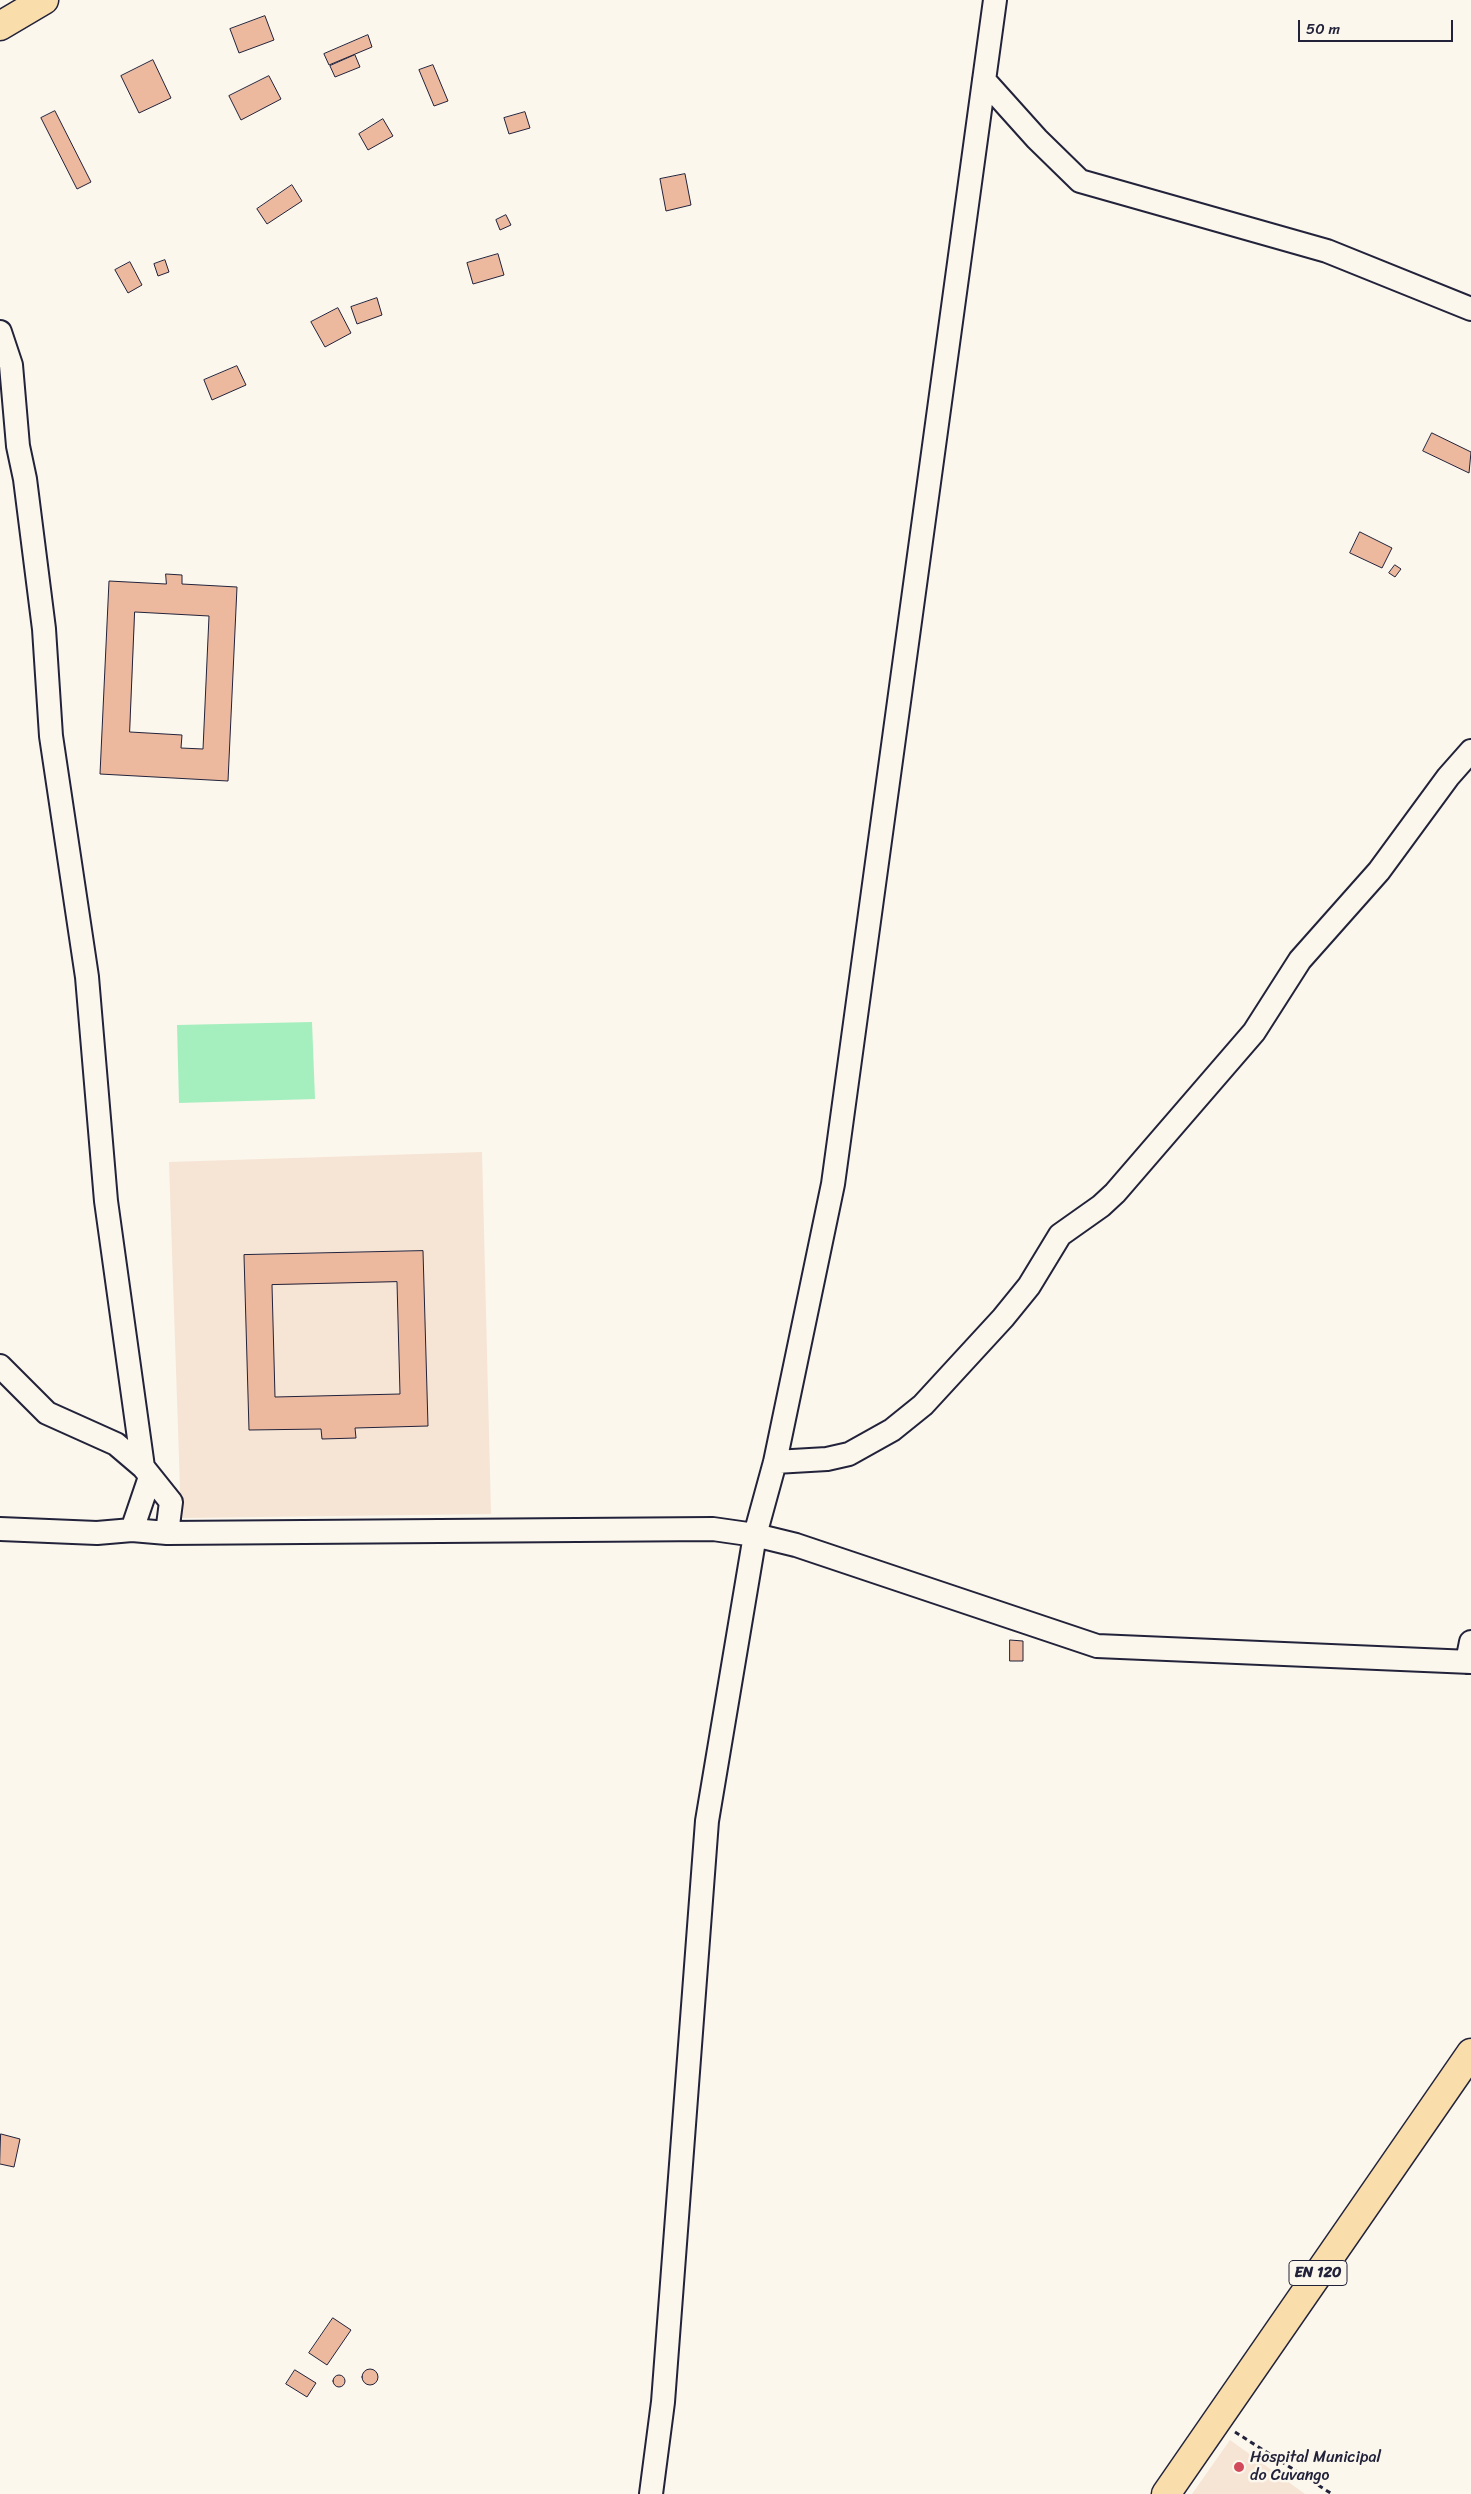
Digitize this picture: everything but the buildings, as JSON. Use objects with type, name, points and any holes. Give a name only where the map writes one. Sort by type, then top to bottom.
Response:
[{"type":"main road","points":[[0,26],[44,0]]},
{"type":"main road","name":"EN 120","points":[[1166,2494],[1471,2052]]},
{"type":"street","points":[[652,2494],[663,2402],[707,1821],[755,1536],[775,1462],[833,1184],[995,0]]},
{"type":"street","points":[[984,80],[1036,139],[1080,181],[1327,251],[1471,309]]},
{"type":"street","points":[[0,332],[11,365],[18,446],[25,479],[44,629],[51,736],[87,977],[106,1201],[146,1472],[132,1530]]},
{"type":"street","points":[[775,1462],[827,1459],[849,1454],[892,1430],[923,1405],[1008,1312],[1028,1286],[1060,1235],[1101,1206],[1115,1193],[1254,1032],[1300,960],[1379,871],[1448,778],[1471,751]]},
{"type":"street","points":[[0,1366],[47,1413],[116,1444],[146,1472],[171,1502],[167,1533]]},
{"type":"street","points":[[0,1529],[97,1533],[132,1530],[167,1533],[713,1529],[755,1536],[796,1546],[1097,1646],[1470,1656]]},
{"type":"path","points":[[1217,2419],[1267,2454],[1332,2494]]},
{"type":"shaded area","points":[[482,1152],[491,1514],[181,1518],[169,1162]]},
{"type":"shaded area","name":"Hospital Municipal do Cuvango","points":[[1230,2440],[1305,2494],[1192,2494]]},
{"type":"green space","points":[[312,1022],[315,1099],[179,1103],[177,1025]]},
{"type":"place","name":"Hospital Municipal do Cuvango","points":[[1239,2467]]}]
